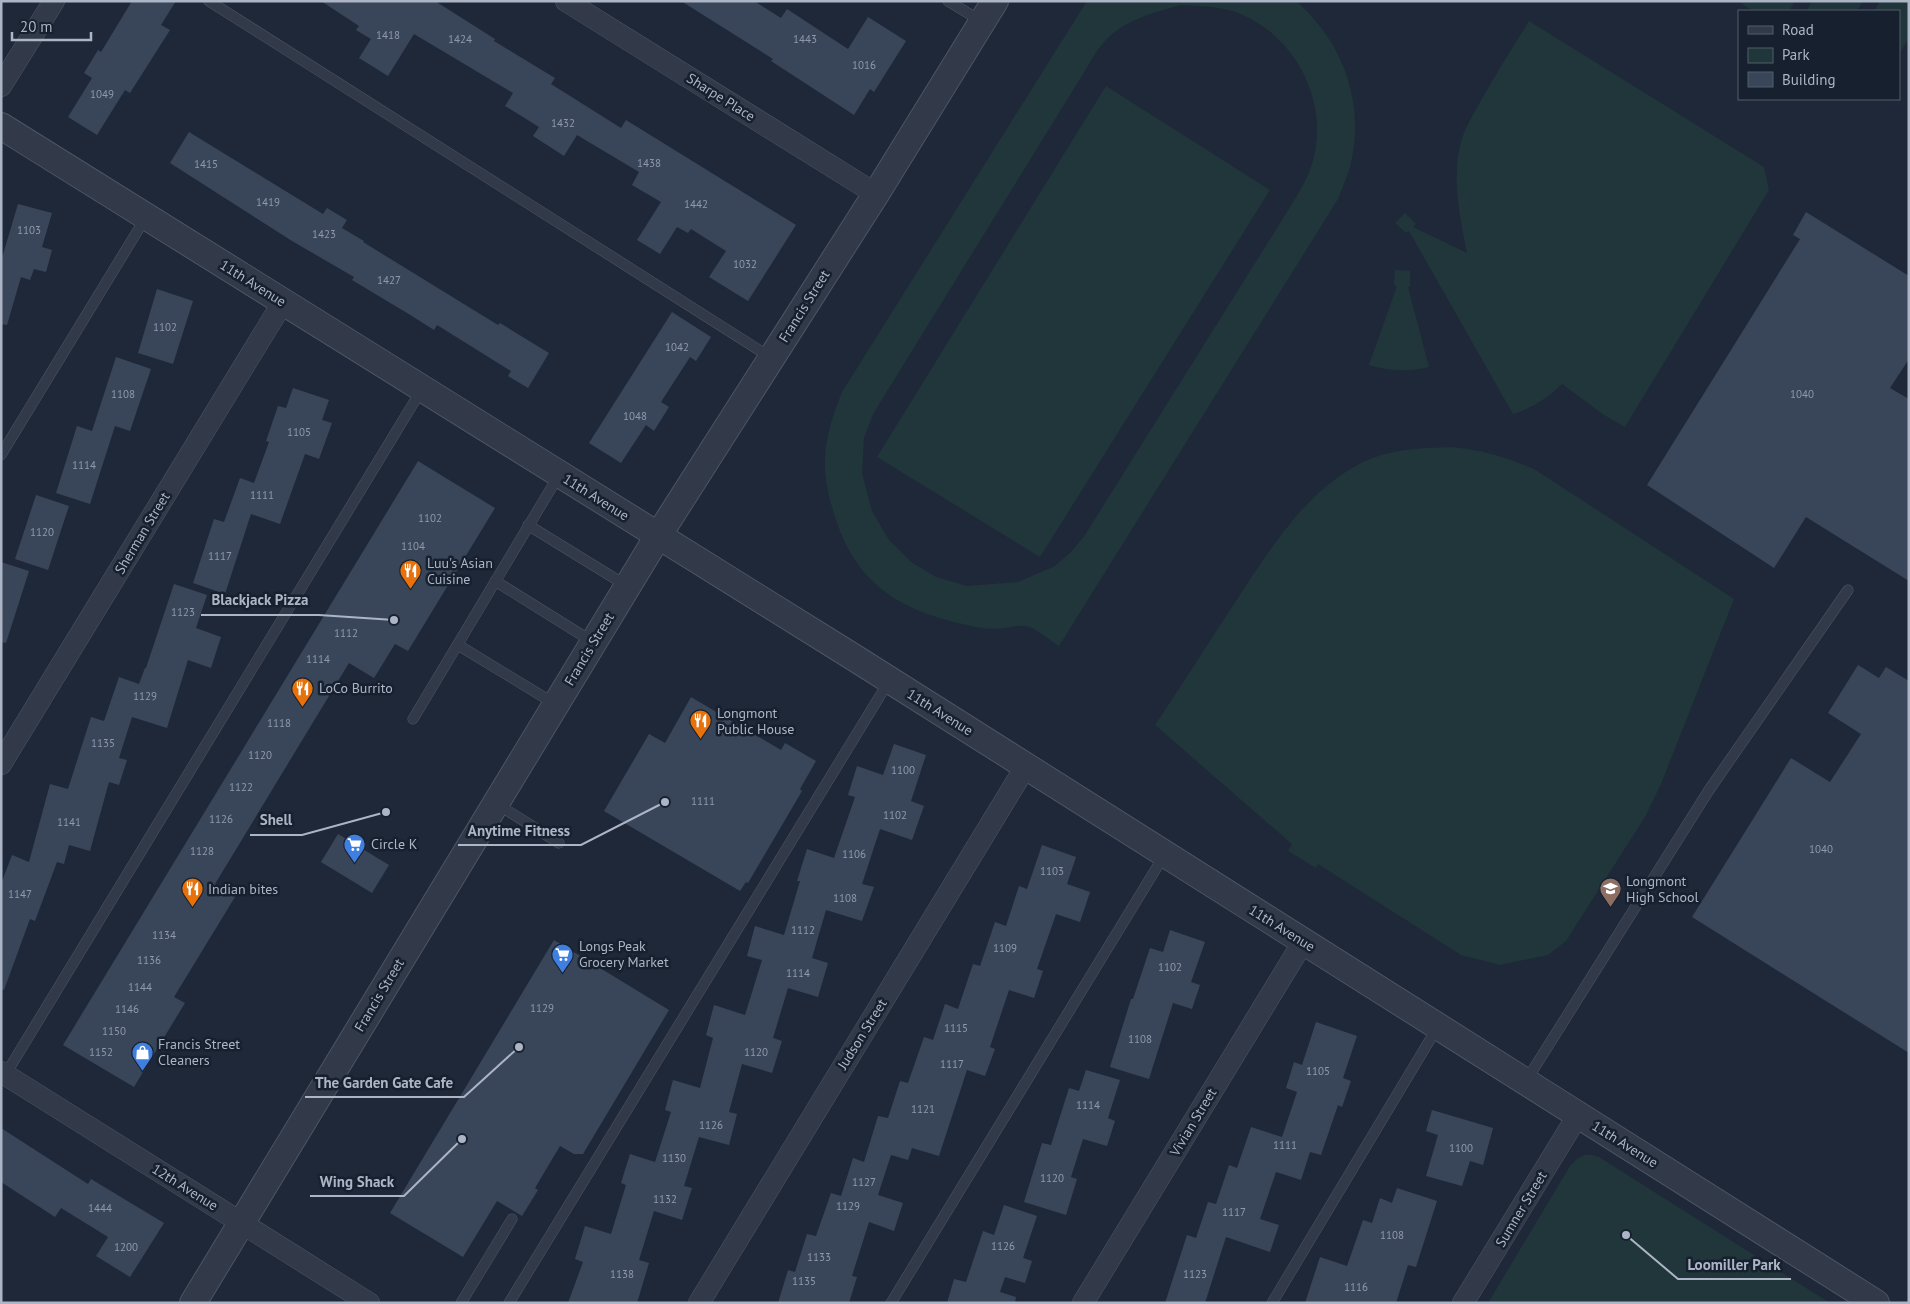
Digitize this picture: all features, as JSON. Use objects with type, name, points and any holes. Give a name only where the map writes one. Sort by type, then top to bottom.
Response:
[{"type":"street","points":[[1,86],[54,1]]},
{"type":"street","name":"Sharpe Place","points":[[566,1],[876,194]]},
{"type":"street","name":"Francis Street","points":[[192,1303],[627,586],[876,194],[989,12]]},
{"type":"street","name":"11th Avenue","points":[[3,131],[146,216],[890,680],[1876,1303]]},
{"type":"street","name":"Sherman Street","points":[[1,764],[283,302]]},
{"type":"street","name":"Judson Street","points":[[699,1303],[1026,766]]},
{"type":"street","name":"Vivian Street","points":[[1083,1303],[1303,942]]},
{"type":"street","name":"12th Avenue","points":[[3,1076],[369,1303]]},
{"type":"street","name":"Sumner Street","points":[[1464,1303],[1578,1115]]},
{"type":"lane","points":[[209,1],[771,357]]},
{"type":"lane","points":[[948,1],[989,12]]},
{"type":"lane","points":[[1,455],[146,216]]},
{"type":"lane","points":[[3,1076],[422,389]]},
{"type":"lane","points":[[413,719],[559,475]]},
{"type":"lane","points":[[528,525],[627,586]]},
{"type":"lane","points":[[495,581],[593,642]]},
{"type":"lane","points":[[1525,1082],[1709,790],[1848,590]]},
{"type":"lane","points":[[458,644],[555,704]]},
{"type":"lane","points":[[509,1303],[890,680]]},
{"type":"lane","points":[[495,803],[559,843]]},
{"type":"lane","points":[[891,1303],[1164,854]]},
{"type":"lane","points":[[1272,1303],[1438,1027]]},
{"type":"lane","points":[[461,1303],[512,1219]]},
{"type":"green space","points":[[1087,1],[1296,1],[1327,36],[1347,76],[1353,98],[1355,121],[1350,167],[1338,199],[1059,646],[1038,631],[1026,626],[1000,629],[977,627],[934,616],[913,608],[894,598],[863,571],[851,554],[841,534],[831,504],[826,478],[825,458],[827,441],[833,416],[842,392]],"holes":[[[1180,5],[1220,8],[1243,15],[1263,26],[1280,41],[1294,58],[1305,77],[1313,98],[1317,120],[1316,142],[1312,164],[1307,177],[1085,535],[1072,551],[1055,566],[1018,582],[967,586],[936,577],[911,562],[889,540],[872,511],[862,473],[864,438],[873,414],[1100,46],[1114,33],[1131,22]]]},
{"type":"green space","points":[[1743,1],[1795,1],[1790,10],[1751,10],[1742,4]]},
{"type":"green space","points":[[1812,1],[1863,1],[1858,10],[1807,10]]},
{"type":"green space","points":[[1880,1],[1909,1],[1909,38],[1900,52],[1900,10],[1875,10]]},
{"type":"green space","points":[[1529,21],[1764,167],[1769,190],[1625,427],[1604,415],[1562,384],[1539,402],[1513,414],[1409,231],[1406,233],[1395,223],[1405,213],[1416,224],[1413,227],[1467,253],[1457,186],[1461,140],[1497,73]]},
{"type":"green space","points":[[1106,86],[1270,190],[1040,557],[877,457]]},
{"type":"green space","points":[[1395,270],[1410,271],[1410,286],[1408,287],[1429,367],[1399,370],[1369,365],[1397,286],[1394,285]]},
{"type":"green space","points":[[1452,447],[1494,455],[1534,469],[1734,599],[1661,784],[1645,817],[1566,941],[1548,955],[1500,965],[1461,955],[1318,864],[1316,868],[1288,851],[1292,844],[1155,725],[1273,545],[1322,490],[1363,462],[1385,454],[1407,450]]},
{"type":"green space","points":[[1585,1155],[1599,1157],[1830,1303],[1488,1303],[1570,1166],[1578,1158]]},
{"type":"building","points":[[132,1],[176,1],[161,25],[170,30],[130,93],[125,90],[97,135],[68,117],[92,78],[84,73],[98,50],[101,52]]},
{"type":"building","points":[[321,1],[435,1],[495,39],[494,41],[555,78],[551,84],[621,128],[626,120],[796,225],[748,301],[709,277],[726,251],[691,229],[688,233],[677,227],[660,254],[637,240],[661,202],[632,185],[639,172],[577,135],[564,156],[533,136],[539,127],[505,106],[513,93],[414,34],[388,76],[359,58],[371,39],[356,30],[359,26]]},
{"type":"building","points":[[681,1],[754,1],[781,18],[787,9],[848,49],[868,17],[906,41],[874,92],[870,89],[854,115],[771,61],[773,59]]},
{"type":"building","points":[[189,132],[323,214],[327,208],[347,220],[342,228],[363,242],[498,325],[500,323],[549,353],[528,388],[508,376],[511,371],[437,325],[434,330],[352,280],[354,277],[292,241],[170,163]]},
{"type":"building","points":[[18,204],[52,213],[42,247],[52,250],[46,272],[34,269],[30,280],[21,277],[7,325],[1,324],[1,261]]},
{"type":"building","points":[[1806,212],[1909,276],[1909,359],[1890,388],[1909,399],[1909,581],[1806,517],[1774,568],[1647,485],[1800,239],[1793,235]]},
{"type":"building","points":[[157,289],[193,301],[173,364],[138,353]]},
{"type":"building","points":[[672,312],[711,337],[696,361],[690,357],[661,402],[669,407],[654,431],[646,425],[621,463],[589,443]]},
{"type":"building","points":[[116,357],[151,369],[130,431],[115,426],[90,504],[56,493],[77,426],[92,431]]},
{"type":"building","points":[[293,388],[329,400],[322,420],[332,423],[319,459],[305,454],[280,524],[251,514],[225,594],[193,583],[214,519],[224,522],[240,478],[254,483],[269,442],[266,441],[278,406],[286,408]]},
{"type":"building","points":[[418,461],[495,508],[408,651],[395,644],[374,678],[349,663],[215,884],[235,897],[174,997],[185,1003],[134,1087],[63,1045]]},
{"type":"building","points":[[36,495],[69,506],[48,570],[15,559]]},
{"type":"building","points":[[1,562],[29,571],[6,643],[1,642]]},
{"type":"building","points":[[174,584],[207,595],[196,628],[221,637],[211,668],[188,660],[167,728],[132,717],[119,758],[127,760],[119,785],[109,782],[90,851],[69,845],[64,864],[57,862],[35,921],[30,919],[4,990],[1,990],[1,884],[12,855],[29,862],[50,784],[68,789],[91,717],[104,721],[119,677],[139,684]]},
{"type":"building","points":[[1858,665],[1879,678],[1886,667],[1909,681],[1909,1053],[1692,917],[1791,758],[1830,782],[1861,734],[1828,713]]},
{"type":"building","points":[[691,697],[781,750],[785,743],[816,761],[800,789],[802,791],[748,883],[746,882],[740,891],[604,811],[649,734],[665,743]]},
{"type":"building","points":[[894,744],[926,755],[911,801],[924,806],[912,840],[880,829],[862,884],[874,887],[862,921],[826,910],[812,958],[828,963],[818,997],[788,988],[773,1038],[782,1041],[772,1073],[742,1064],[729,1112],[737,1114],[729,1145],[699,1137],[684,1186],[692,1188],[682,1220],[654,1211],[639,1260],[649,1263],[637,1303],[568,1303],[583,1262],[575,1259],[585,1226],[611,1234],[626,1185],[621,1183],[630,1154],[655,1162],[671,1112],[665,1110],[673,1080],[700,1088],[713,1038],[706,1035],[714,1005],[745,1015],[762,960],[747,956],[755,926],[784,935],[800,881],[797,881],[807,849],[834,858],[855,797],[848,795],[857,766],[883,775]]},
{"type":"building","name":"Circle K","points":[[338,834],[389,865],[372,893],[321,862]]},
{"type":"building","points":[[1042,845],[1076,857],[1067,884],[1090,892],[1080,922],[1056,914],[1037,969],[1043,971],[1034,998],[1009,990],[990,1047],[995,1049],[985,1076],[967,1070],[939,1156],[912,1148],[908,1160],[891,1155],[878,1195],[903,1203],[894,1231],[869,1222],[852,1276],[857,1277],[849,1303],[778,1303],[788,1270],[795,1272],[807,1234],[816,1236],[831,1193],[841,1196],[853,1158],[864,1162],[878,1116],[888,1118],[900,1081],[908,1083],[924,1037],[933,1040],[945,1004],[958,1009],[973,964],[980,966],[995,922],[1006,926],[1019,886],[1027,889]]},
{"type":"building","points":[[1170,930],[1205,942],[1191,982],[1200,985],[1192,1009],[1173,1003],[1149,1079],[1110,1067],[1131,999],[1133,999],[1150,948],[1163,952]]},
{"type":"building","points":[[554,940],[669,1010],[583,1154],[574,1154],[560,1146],[535,1188],[538,1190],[522,1216],[497,1201],[463,1257],[390,1213]]},
{"type":"building","points":[[1316,1022],[1357,1036],[1343,1078],[1351,1081],[1342,1107],[1338,1105],[1321,1155],[1310,1152],[1301,1180],[1276,1172],[1260,1219],[1279,1225],[1270,1252],[1226,1237],[1205,1303],[1165,1303],[1187,1235],[1196,1238],[1208,1202],[1216,1204],[1229,1165],[1237,1168],[1251,1127],[1282,1137],[1297,1092],[1286,1088],[1294,1062],[1302,1065]]},
{"type":"building","points":[[1086,1070],[1120,1080],[1108,1118],[1115,1121],[1107,1146],[1083,1139],[1071,1177],[1077,1179],[1066,1215],[1024,1202],[1042,1143],[1051,1145],[1069,1088],[1079,1091]]},
{"type":"building","points":[[1432,1110],[1493,1128],[1483,1165],[1470,1161],[1462,1186],[1426,1176],[1438,1135],[1426,1131]]},
{"type":"building","points":[[1,1128],[88,1184],[91,1179],[164,1223],[130,1277],[96,1256],[108,1237],[61,1208],[55,1217],[1,1182]]},
{"type":"building","points":[[1397,1188],[1437,1201],[1416,1267],[1408,1265],[1396,1303],[1305,1303],[1320,1257],[1347,1266],[1363,1220],[1372,1223],[1380,1198],[1392,1203]]},
{"type":"building","points":[[1004,1205],[1037,1216],[1023,1258],[1032,1261],[1025,1283],[1005,1277],[1000,1292],[1016,1297],[1015,1303],[947,1303],[954,1279],[966,1282],[983,1231],[994,1235]]},
{"type":"place","name":"Luu's Asian Cuisine","points":[[411,590]]},
{"type":"place","name":"Blackjack Pizza","points":[[394,620]]},
{"type":"place","name":"LoCo Burrito","points":[[303,707]]},
{"type":"place","name":"Longmont Public House","points":[[701,740]]},
{"type":"place","name":"Anytime Fitness","points":[[665,802]]},
{"type":"place","name":"Shell","points":[[386,812]]},
{"type":"place","name":"Circle K","points":[[355,863]]},
{"type":"place","name":"Indian bites","points":[[192,908]]},
{"type":"place","name":"Longmont High School","points":[[1610,908]]},
{"type":"place","name":"Longs Peak Grocery Market","points":[[563,973]]},
{"type":"place","name":"The Garden Gate Cafe","points":[[519,1047]]},
{"type":"place","name":"Francis Street Cleaners","points":[[142,1071]]},
{"type":"place","name":"Wing Shack","points":[[462,1139]]},
{"type":"place","name":"Loomiller Park","points":[[1626,1235]]}]
